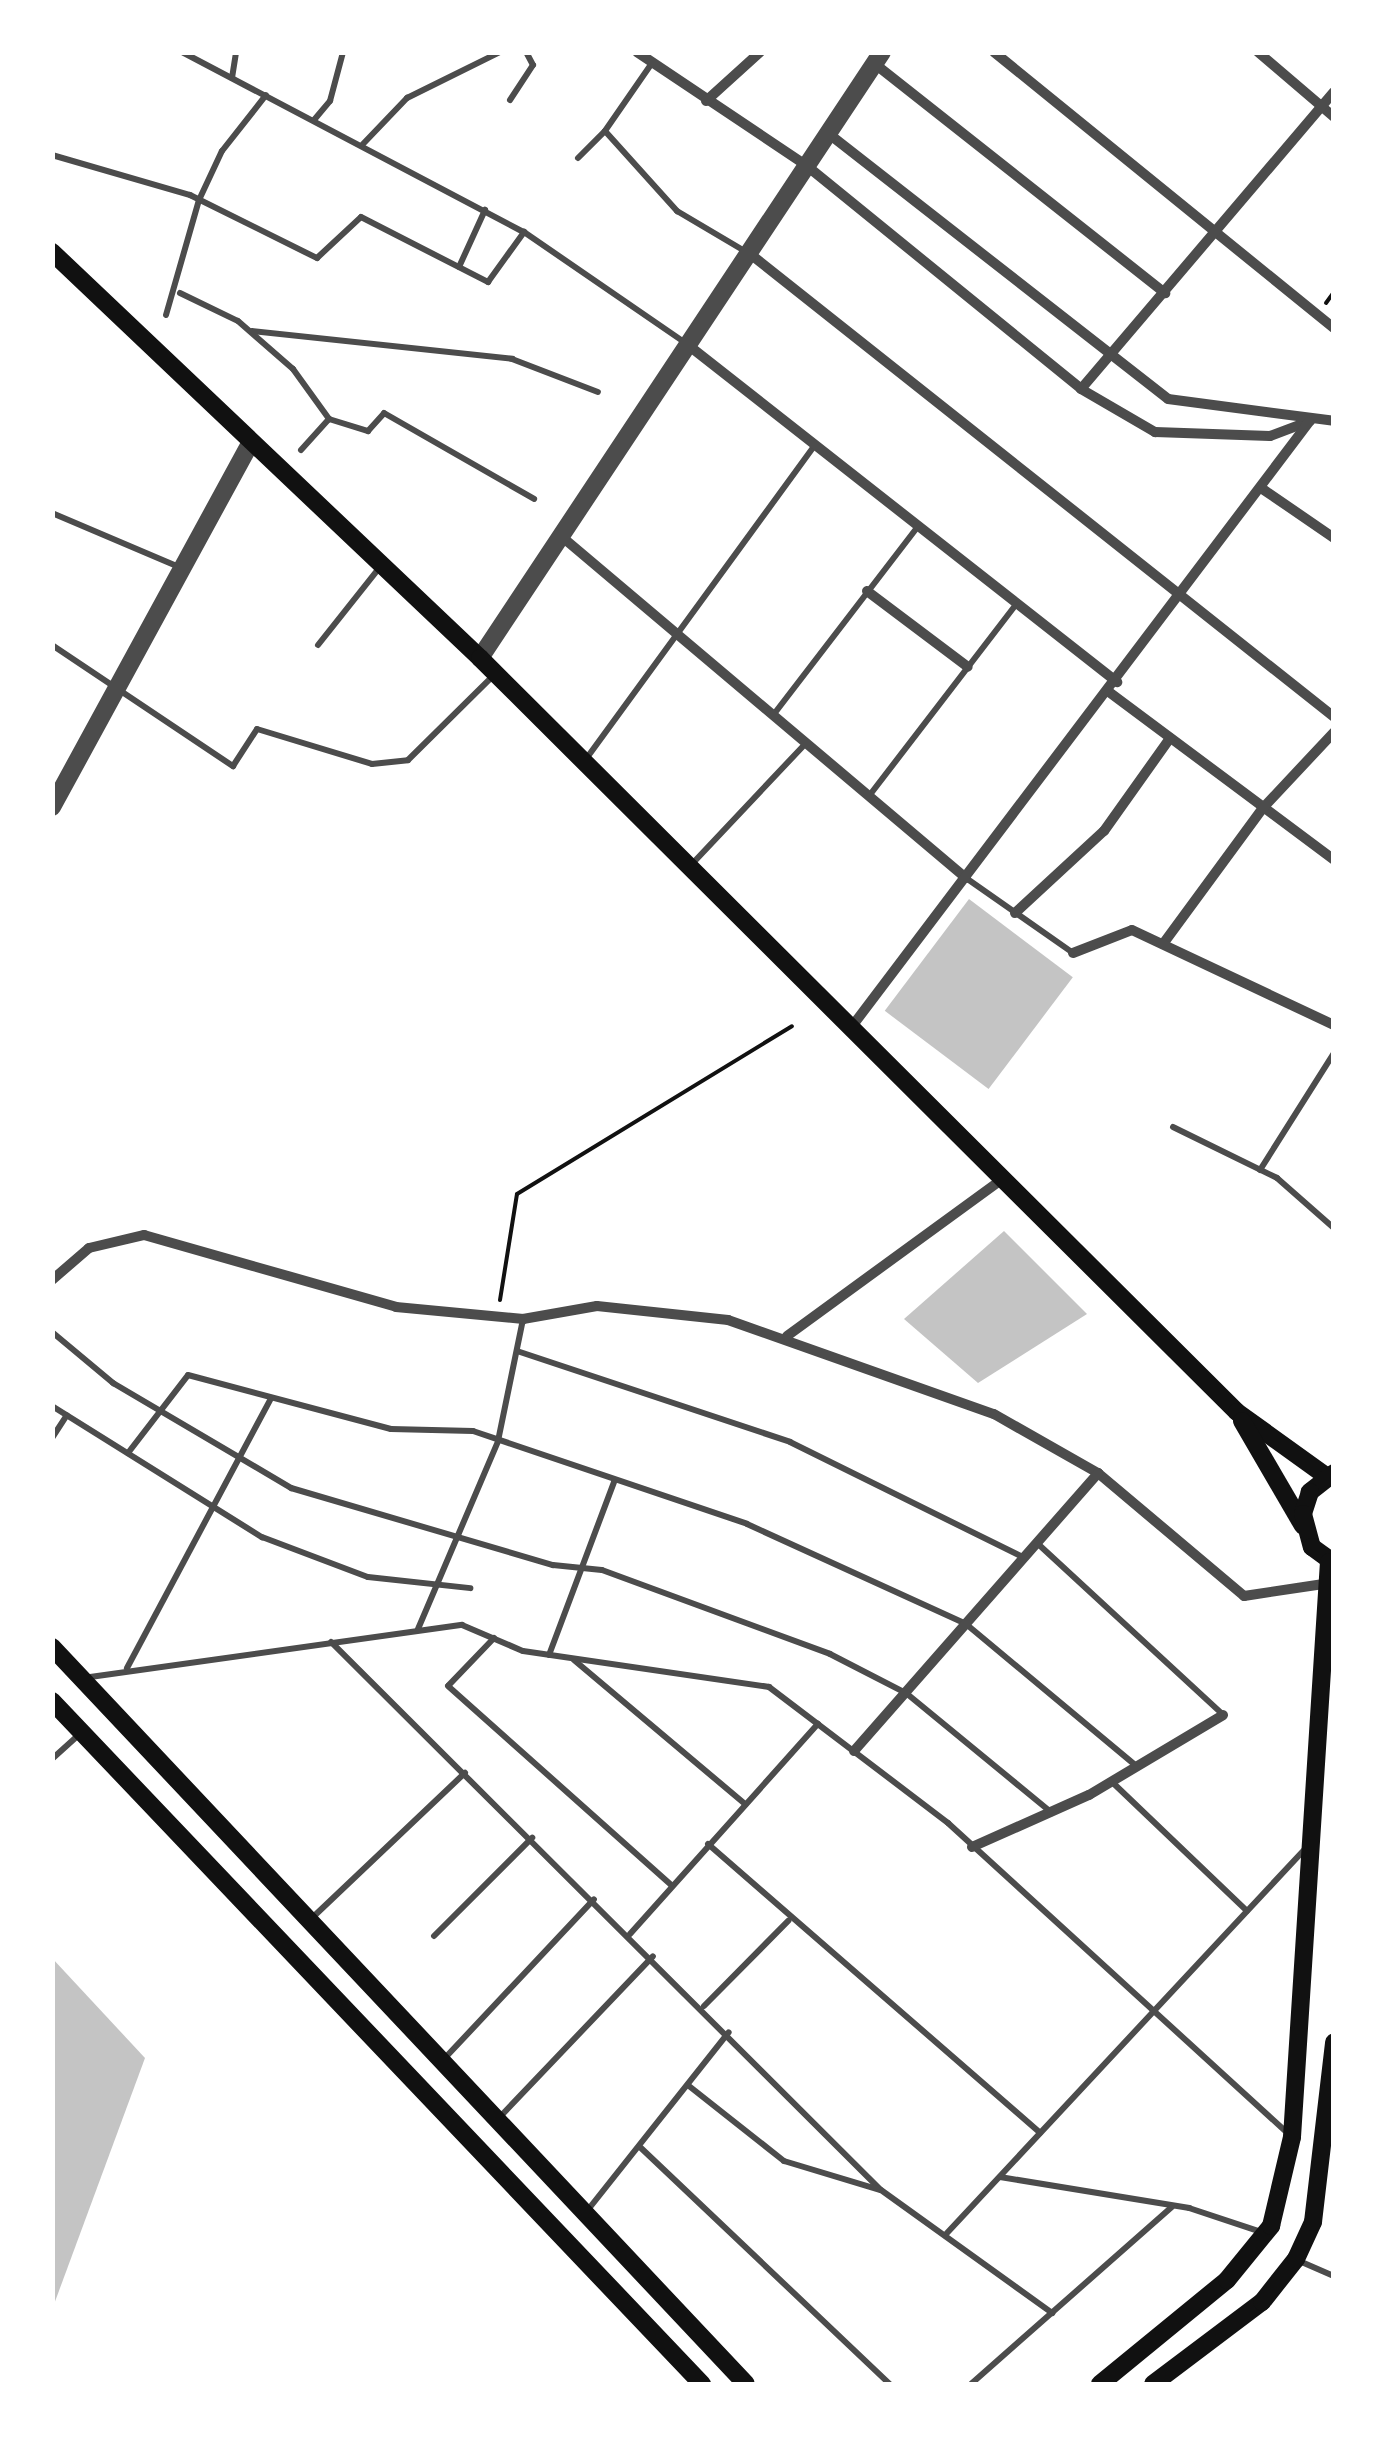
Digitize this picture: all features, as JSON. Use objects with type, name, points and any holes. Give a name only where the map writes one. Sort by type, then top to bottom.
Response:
[{"type":"main road","points":[[52,252],[250,446],[496,673],[850,1029],[1006,1177],[1237,1412],[1330,1474],[1310,1492],[1303,1526]]},
{"type":"main road","points":[[1100,2384],[1226,2280],[1265,2233],[1292,2137],[1331,1562],[1303,1526],[1237,1412]]},
{"type":"main road","points":[[52,1647],[746,2384]]},
{"type":"main road","points":[[52,1701],[85,1730],[576,2258],[702,2384]]},
{"type":"main road","points":[[1153,2384],[1262,2302],[1296,2259],[1313,2222],[1334,2042]]},
{"type":"main road","points":[[576,2258],[603,2236]]},
{"type":"street","points":[[637,52],[808,166],[1081,389],[1155,432],[1270,436],[1310,421]]},
{"type":"street","points":[[706,101],[760,52]]},
{"type":"street","points":[[994,52],[1334,328]]},
{"type":"street","points":[[1258,52],[1334,117]]},
{"type":"street","points":[[480,658],[829,134],[873,56],[1165,293]]},
{"type":"street","points":[[1081,389],[1334,92]]},
{"type":"street","points":[[829,134],[1107,359],[1168,399],[1310,421],[1334,421]]},
{"type":"street","points":[[749,253],[1180,599],[1334,717]]},
{"type":"street","points":[[688,345],[1017,604],[1170,738],[1334,860]]},
{"type":"street","points":[[850,1029],[1264,490],[1310,421]]},
{"type":"street","points":[[52,807],[117,680],[250,446]]},
{"type":"street","points":[[1264,490],[1334,538]]},
{"type":"street","points":[[561,536],[966,878]]},
{"type":"street","points":[[867,591],[968,667]]},
{"type":"street","points":[[1163,944],[1262,808],[1334,732]]},
{"type":"street","points":[[1016,913],[1104,831],[1170,738]]},
{"type":"street","points":[[1073,953],[1132,930],[1334,1025]]},
{"type":"street","points":[[787,1336],[1006,1177]]},
{"type":"street","points":[[52,1280],[89,1248],[144,1236],[396,1307],[523,1319],[597,1306],[787,1336],[994,1414],[1098,1473],[1234,1591],[1261,1596],[1330,1583]]},
{"type":"street","points":[[854,1752],[1098,1473]]},
{"type":"street","points":[[972,1846],[1053,1814],[1223,1715]]},
{"type":"lane","points":[[182,52],[524,232],[688,345]]},
{"type":"lane","points":[[232,78],[236,52]]},
{"type":"lane","points":[[314,120],[330,101],[343,52]]},
{"type":"lane","points":[[363,145],[407,98],[500,52]]},
{"type":"lane","points":[[510,100],[533,64],[526,52]]},
{"type":"lane","points":[[578,158],[605,131],[652,63]]},
{"type":"lane","points":[[166,315],[180,292],[198,200],[222,150],[266,95]]},
{"type":"lane","points":[[605,131],[676,210],[749,253]]},
{"type":"lane","points":[[52,155],[198,200],[295,254],[316,258],[361,217],[488,282],[524,232]]},
{"type":"lane","points":[[459,267],[486,210]]},
{"type":"lane","points":[[180,292],[250,331],[328,419],[368,430],[384,413],[534,499]]},
{"type":"lane","points":[[250,331],[512,359],[598,392]]},
{"type":"lane","points":[[301,450],[328,419]]},
{"type":"lane","points":[[583,762],[682,638],[815,445]]},
{"type":"lane","points":[[52,513],[179,567]]},
{"type":"lane","points":[[773,715],[918,526]]},
{"type":"lane","points":[[318,646],[380,566]]},
{"type":"lane","points":[[870,796],[1017,604]]},
{"type":"lane","points":[[870,796],[1017,604]]},
{"type":"lane","points":[[52,646],[117,680],[233,766],[257,729],[372,764],[408,760],[496,673]]},
{"type":"lane","points":[[688,868],[806,742]]},
{"type":"lane","points":[[966,878],[1073,953]]},
{"type":"lane","points":[[1260,1170],[1334,1052]]},
{"type":"lane","points":[[1172,1126],[1260,1170],[1334,1228]]},
{"type":"lane","points":[[418,1630],[498,1440],[523,1319]]},
{"type":"lane","points":[[52,1332],[160,1412],[240,1464],[345,1509],[458,1535],[697,1600],[906,1693],[1053,1814]]},
{"type":"lane","points":[[516,1351],[790,1442],[1024,1558]]},
{"type":"lane","points":[[128,1453],[188,1375],[270,1400],[498,1440],[747,1524],[966,1624],[1136,1765]]},
{"type":"lane","points":[[126,1669],[219,1507],[270,1400]]},
{"type":"lane","points":[[52,1406],[262,1537],[368,1577],[438,1581],[470,1588]]},
{"type":"lane","points":[[52,1438],[67,1415]]},
{"type":"lane","points":[[548,1654],[614,1482]]},
{"type":"lane","points":[[1037,1542],[1223,1715]]},
{"type":"lane","points":[[84,1678],[462,1624],[548,1654],[769,1686],[972,1846],[1152,2018],[1292,2137]]},
{"type":"lane","points":[[494,1638],[448,1686],[671,1885]]},
{"type":"lane","points":[[330,1641],[704,2006],[881,2190],[947,2233],[1052,2312]]},
{"type":"lane","points":[[572,1658],[745,1804]]},
{"type":"lane","points":[[630,1934],[818,1724]]},
{"type":"lane","points":[[52,1759],[85,1730]]},
{"type":"lane","points":[[311,1919],[465,1773]]},
{"type":"lane","points":[[1111,1781],[1248,1911]]},
{"type":"lane","points":[[434,1936],[532,1838]]},
{"type":"lane","points":[[947,2233],[1152,2018],[1312,1842]]},
{"type":"lane","points":[[708,1844],[788,1921],[1040,2133]]},
{"type":"lane","points":[[444,2060],[594,1899]]},
{"type":"lane","points":[[704,2006],[788,1921]]},
{"type":"lane","points":[[496,2121],[653,1956]]},
{"type":"lane","points":[[583,2215],[641,2148],[729,2032]]},
{"type":"lane","points":[[689,2086],[784,2161],[881,2190]]},
{"type":"lane","points":[[641,2148],[890,2384]]},
{"type":"lane","points":[[1000,2176],[1173,2206],[1265,2233]]},
{"type":"lane","points":[[971,2384],[1173,2206]]},
{"type":"lane","points":[[1296,2259],[1334,2276]]},
{"type":"path","points":[[496,1319],[517,1194],[792,1026]]},
{"type":"building","points":[[969,899],[1073,977],[989,1089],[885,1011]]},
{"type":"building","points":[[1004,1231],[1087,1314],[978,1383],[904,1319]]},
{"type":"building","points":[[52,1958],[145,2058],[53,2307],[52,2307]]}]
